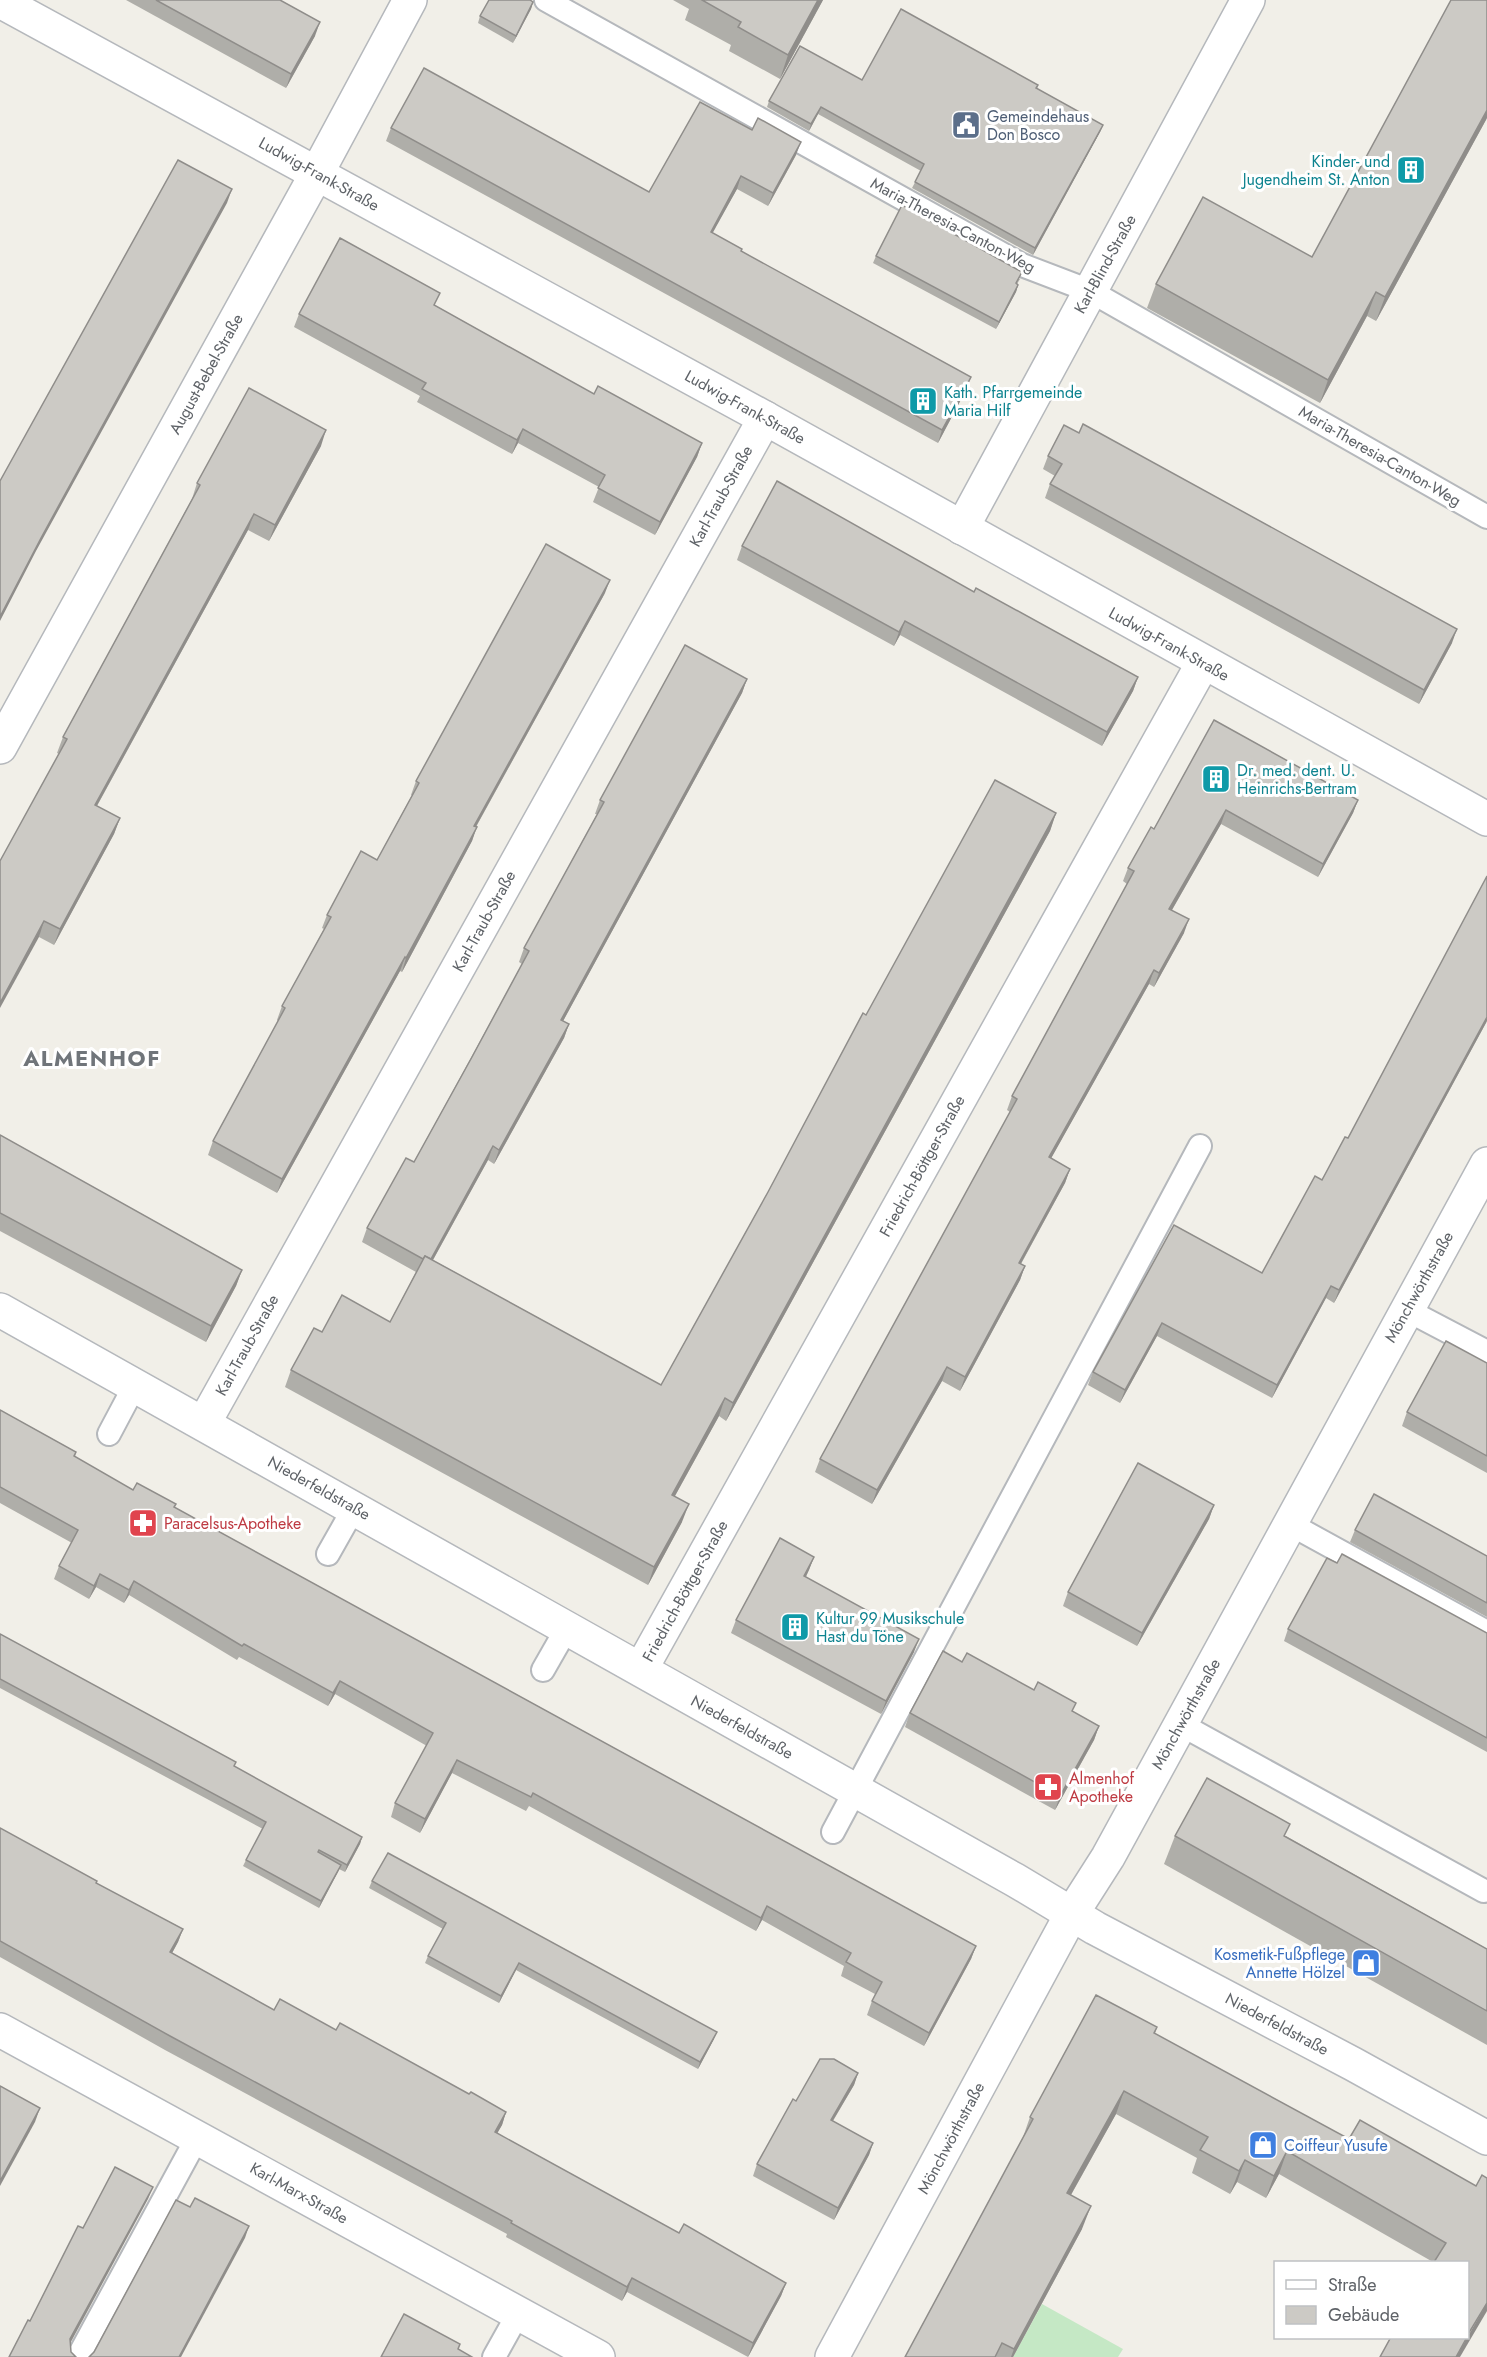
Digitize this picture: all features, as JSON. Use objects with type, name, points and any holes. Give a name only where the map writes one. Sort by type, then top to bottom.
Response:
[{"type":"street","name":"August-Bebel-Straße","points":[[0,747],[410,0]]},
{"type":"street","name":"Karl-Blind-Straße","points":[[962,528],[1248,0]]},
{"type":"street","name":"Ludwig-Frank-Straße","points":[[0,1],[765,418],[1487,819]]},
{"type":"street","name":"Karl-Traub-Straße","points":[[204,1423],[765,418]]},
{"type":"street","name":"Friedrich-Böttger-Straße","points":[[641,1670],[1203,663]]},
{"type":"street","name":"Mönchwörthstraße","points":[[832,2357],[1071,1915],[1108,1857],[1487,1164]]},
{"type":"street","name":"Niederfeldstraße","points":[[0,1310],[1015,1880],[1071,1915],[1353,2064],[1487,2138]]},
{"type":"street","name":"Karl-Marx-Straße","points":[[0,2030],[598,2357]]},
{"type":"lane","name":"Maria-Theresia-Canton-Weg","points":[[546,0],[1022,265],[1090,291],[1487,517]]},
{"type":"lane","points":[[833,1832],[1200,1146]]},
{"type":"lane","points":[[1407,1310],[1487,1352]]},
{"type":"lane","points":[[109,1434],[135,1385]]},
{"type":"lane","points":[[328,1554],[354,1508]]},
{"type":"lane","points":[[1290,1524],[1487,1632]]},
{"type":"lane","points":[[543,1671],[567,1628]]},
{"type":"lane","points":[[1180,1724],[1484,1891]]},
{"type":"lane","points":[[78,2357],[197,2138]]},
{"type":"lane","points":[[495,2357],[518,2314]]},
{"type":"green space","points":[[1042,2304],[1123,2349],[1118,2357],[1013,2357]]},
{"type":"building","points":[[156,0],[280,0],[320,22],[291,74]]},
{"type":"building","points":[[489,0],[530,0],[533,2],[516,36],[480,16]]},
{"type":"building","points":[[702,0],[818,0],[788,55],[738,27],[741,22]]},
{"type":"building","name":"Kinder- und Jugendheim St. Anton","points":[[1451,0],[1487,0],[1487,110],[1385,297],[1376,292],[1328,380],[1156,284],[1203,197],[1312,257]]},
{"type":"building","name":"Gemeindehaus Don Bosco","points":[[901,9],[1038,85],[1036,88],[1103,125],[1035,248],[915,182],[924,164],[821,107],[811,124],[769,101],[800,46],[862,80]]},
{"type":"building","points":[[424,68],[649,192],[700,102],[752,130],[758,118],[801,142],[773,193],[741,176],[711,232],[742,249],[741,251],[971,377],[942,430],[391,128]]},
{"type":"building","points":[[178,160],[232,189],[0,617],[0,481]]},
{"type":"building","points":[[902,205],[1022,272],[999,322],[876,256]]},
{"type":"building","points":[[340,238],[440,293],[434,305],[594,394],[598,386],[702,443],[660,522],[598,488],[605,475],[523,429],[517,440],[422,389],[426,383],[299,314]]},
{"type":"building","points":[[249,388],[326,430],[275,525],[254,514],[95,805],[120,818],[60,929],[44,921],[0,1003],[0,861],[67,739],[63,737],[200,485],[197,483]]},
{"type":"building","points":[[1083,424],[1457,629],[1424,690],[1050,484],[1062,464],[1048,456],[1064,425],[1079,433]]},
{"type":"building","points":[[777,481],[974,592],[976,588],[1138,677],[1107,732],[905,621],[899,632],[742,546]]},
{"type":"building","points":[[546,544],[610,580],[474,826],[477,827],[406,958],[282,1179],[213,1141],[285,1008],[282,1006],[331,917],[327,915],[361,851],[377,860],[419,783],[416,781]]},
{"type":"building","points":[[685,645],[747,679],[561,1020],[569,1024],[499,1150],[493,1146],[431,1259],[425,1256],[423,1259],[367,1228],[406,1158],[414,1162],[472,1057],[529,951],[524,948],[604,802],[600,800]]},
{"type":"building","points":[[1214,720],[1358,800],[1323,864],[1226,810],[1169,909],[1189,919],[1159,973],[1154,970],[1049,1157],[1070,1169],[1019,1263],[1025,1266],[965,1377],[947,1367],[877,1490],[820,1459],[1017,1099],[1012,1096],[1134,871],[1128,868],[1151,827],[1154,829]]},
{"type":"building","points":[[995,780],[1056,813],[733,1403],[725,1398],[672,1495],[689,1504],[654,1567],[291,1370],[314,1328],[322,1332],[342,1295],[390,1322],[425,1256],[661,1385],[768,1192],[863,1013],[866,1015]]},
{"type":"building","points":[[1487,876],[1487,1017],[1339,1290],[1331,1286],[1277,1385],[1162,1323],[1125,1390],[1093,1372],[1174,1225],[1262,1273],[1315,1176],[1322,1180],[1345,1137],[1348,1138]]},
{"type":"building","points":[[0,1135],[242,1270],[211,1326],[0,1213]]},
{"type":"building","points":[[1446,1341],[1487,1363],[1487,1456],[1407,1412]]},
{"type":"building","points":[[0,1410],[76,1452],[74,1456],[133,1490],[137,1483],[176,1504],[174,1507],[976,1946],[929,2033],[872,2001],[882,1982],[846,1962],[851,1953],[767,1906],[761,1918],[533,1793],[531,1797],[457,1760],[425,1819],[395,1803],[433,1733],[340,1681],[333,1693],[244,1644],[242,1646],[134,1581],[129,1590],[100,1574],[94,1586],[59,1566],[78,1530],[0,1487]]},
{"type":"building","points":[[1138,1463],[1214,1505],[1142,1633],[1068,1592]]},
{"type":"building","points":[[1374,1494],[1487,1556],[1487,1603],[1355,1530]]},
{"type":"building","points":[[780,1538],[814,1557],[804,1576],[919,1639],[886,1701],[736,1620]]},
{"type":"building","points":[[1342,1554],[1487,1633],[1487,1738],[1288,1629],[1327,1558],[1337,1563]]},
{"type":"building","points":[[0,1634],[236,1762],[234,1766],[362,1837],[347,1865],[319,1850],[318,1852],[341,1865],[321,1901],[246,1860],[266,1822],[0,1679]]},
{"type":"building","points":[[943,1651],[962,1662],[967,1653],[1034,1690],[1038,1682],[1076,1703],[1072,1711],[1099,1726],[1060,1796],[910,1713]]},
{"type":"building","points":[[1207,1778],[1290,1824],[1284,1836],[1487,1949],[1487,2011],[1175,1836]]},
{"type":"building","points":[[0,1828],[183,1929],[170,1952],[274,2010],[280,1999],[336,2030],[340,2023],[469,2094],[471,2092],[506,2112],[495,2132],[679,2233],[684,2224],[786,2283],[753,2343],[632,2278],[627,2287],[511,2223],[512,2221],[0,1941]]},
{"type":"building","points":[[388,1853],[717,2032],[700,2062],[519,1963],[501,1996],[428,1956],[446,1923],[372,1881]]},
{"type":"building","points":[[1096,1995],[1157,2027],[1154,2033],[1349,2139],[1360,2120],[1476,2186],[1482,2175],[1487,2178],[1487,2303],[1469,2333],[1469,2261],[1435,2261],[1446,2243],[1287,2151],[1274,2176],[1245,2160],[1239,2171],[1200,2150],[1208,2137],[1124,2091],[1067,2193],[1091,2206],[1014,2349],[1002,2343],[995,2357],[905,2357],[1033,2119],[1030,2117]]},
{"type":"building","points":[[820,2059],[834,2059],[858,2073],[831,2120],[873,2143],[838,2208],[757,2164],[793,2099],[796,2101]]},
{"type":"building","points":[[0,2086],[40,2108],[0,2181]]},
{"type":"building","points":[[115,2167],[153,2187],[70,2339],[71,2352],[76,2357],[9,2357],[28,2320],[30,2321],[78,2226],[83,2228]]},
{"type":"building","points":[[195,2198],[249,2226],[179,2357],[89,2357],[94,2352],[176,2200],[190,2207]]},
{"type":"building","points":[[404,2314],[460,2344],[458,2349],[472,2357],[381,2357]]},
{"type":"building","points":[[1390,2339],[1466,2339],[1456,2357],[1380,2357]]},
{"type":"place","name":"Gemeindehaus Don Bosco","points":[[966,125]]},
{"type":"place","name":"Kinder- und Jugendheim St. Anton","points":[[1411,170]]},
{"type":"place","name":"Kath. Pfarrgemeinde Maria Hilf","points":[[923,401]]},
{"type":"place","name":"Dr. med. dent. U. Heinrichs-Bertram","points":[[1216,779]]},
{"type":"place","name":"Paracelsus-Apotheke","points":[[143,1523]]},
{"type":"place","name":"Kultur 99 Musikschule Hast du Töne","points":[[795,1627]]},
{"type":"place","name":"Almenhof Apotheke","points":[[1048,1787]]},
{"type":"place","name":"Kosmetik-Fußpflege Annette Hölzel","points":[[1366,1963]]},
{"type":"place","name":"Coiffeur Yusufe","points":[[1263,2145]]},
{"type":"district","name":"ALMENHOF","points":[[92,1058]]}]
